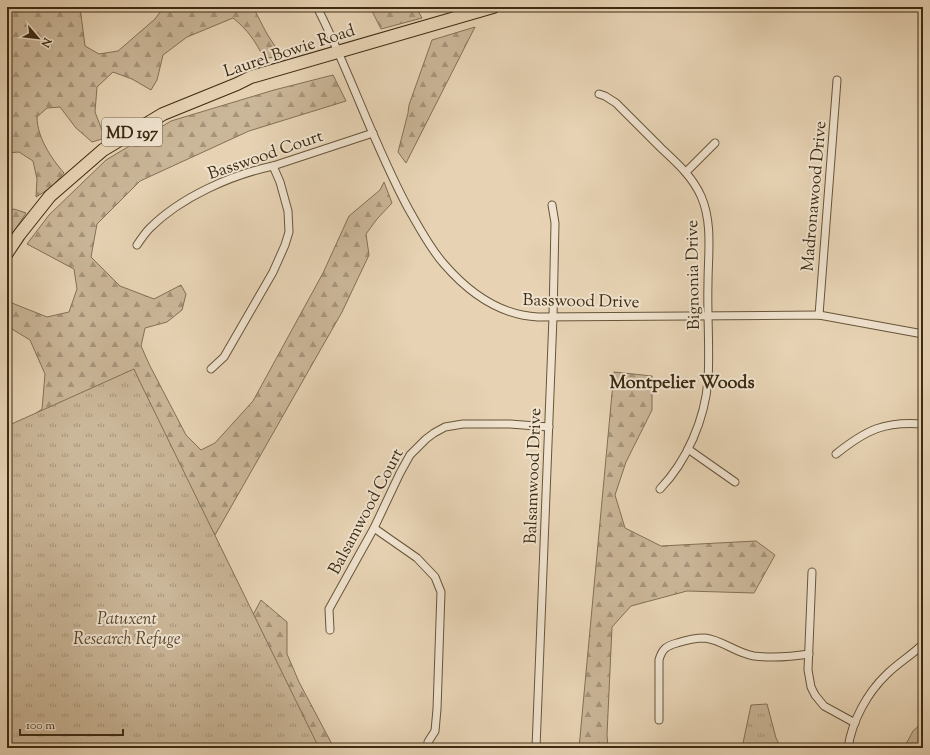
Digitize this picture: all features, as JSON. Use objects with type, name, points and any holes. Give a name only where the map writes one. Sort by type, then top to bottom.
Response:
[{"type":"main road","name":"Laurel Bowie Road","points":[[7,253],[50,196],[88,162],[120,139],[163,114],[237,84],[251,76],[494,7]]},
{"type":"street","name":"Basswood Drive","points":[[317,7],[330,32],[394,182],[416,222],[442,263],[454,276],[482,298],[512,313],[523,316],[553,317],[819,314],[923,334]]},
{"type":"street","name":"Madronawood Drive","points":[[819,314],[837,80]]},
{"type":"street","name":"Bignonia Drive","points":[[599,94],[616,103],[686,172],[702,198],[707,214],[709,246],[707,391],[699,420],[688,449],[679,467],[660,489]]},
{"type":"street","name":"Basswood Court","points":[[137,245],[149,229],[178,205],[220,184],[259,169],[273,166],[372,133]]},
{"type":"street","points":[[686,172],[715,143]]},
{"type":"street","points":[[211,369],[224,357],[273,272],[285,245],[288,232],[288,211],[280,182],[273,166]]},
{"type":"street","name":"Balsamwood Drive","points":[[536,748],[553,317],[555,223],[552,205]]},
{"type":"street","points":[[836,454],[855,439],[876,428],[906,423],[923,424]]},
{"type":"street","name":"Balsamwood Court","points":[[330,630],[329,609],[374,528],[400,473],[410,455],[420,444],[434,432],[445,427],[462,424],[510,424],[549,427]]},
{"type":"street","points":[[688,449],[735,482]]},
{"type":"street","points":[[374,528],[417,558],[435,577],[441,592],[435,731],[428,742]]},
{"type":"street","points":[[812,572],[809,679],[814,695],[828,710],[855,723]]},
{"type":"street","points":[[659,720],[659,660],[663,650],[670,645],[704,638],[713,640],[752,656],[778,657],[809,654]]},
{"type":"street","points":[[848,748],[855,723],[864,705],[879,682],[923,644]]},
{"type":"green space","points":[[7,7],[80,7],[85,46],[99,54],[118,51],[155,19],[164,7],[253,7],[267,34],[282,57],[264,58],[251,36],[233,18],[187,37],[163,55],[157,80],[151,90],[132,79],[113,72],[97,87],[95,112],[105,138],[92,142],[76,128],[60,107],[47,108],[37,117],[39,132],[54,161],[64,173],[52,187],[36,197],[37,179],[33,161],[19,152],[7,153]]},
{"type":"green space","points":[[370,7],[416,7],[422,18],[381,29]]},
{"type":"green space","points":[[475,27],[406,163],[398,152],[409,105],[432,40]]},
{"type":"green space","points":[[333,75],[346,101],[249,131],[140,181],[97,224],[91,257],[120,286],[154,299],[181,285],[186,294],[182,310],[167,322],[145,328],[141,346],[186,435],[201,450],[215,443],[253,401],[323,273],[349,216],[380,190],[384,182],[392,203],[377,219],[366,234],[369,255],[342,312],[215,535],[101,748],[7,748],[7,434],[42,409],[45,374],[30,340],[7,326],[7,301],[47,317],[69,312],[77,289],[74,269],[27,244],[49,215],[106,160],[171,121],[274,90]]},
{"type":"green space","points":[[14,209],[26,213],[7,242],[7,211]]},
{"type":"green space","name":"Patuxent Research Refuge","points":[[134,369],[319,748],[7,748],[7,426]]},
{"type":"green space","points":[[614,372],[652,376],[652,410],[626,462],[615,495],[625,528],[661,546],[756,541],[775,555],[754,593],[687,591],[631,606],[612,627],[607,735],[608,748],[579,748]]},
{"type":"green space","points":[[261,600],[287,622],[287,654],[299,682],[334,748],[181,748]]},
{"type":"green space","points":[[767,704],[776,738],[781,748],[742,748],[751,705]]},
{"type":"green space","points":[[923,722],[923,748],[904,748],[913,731]]},
{"type":"district","name":"Montpelier Woods","points":[[682,382]]}]
